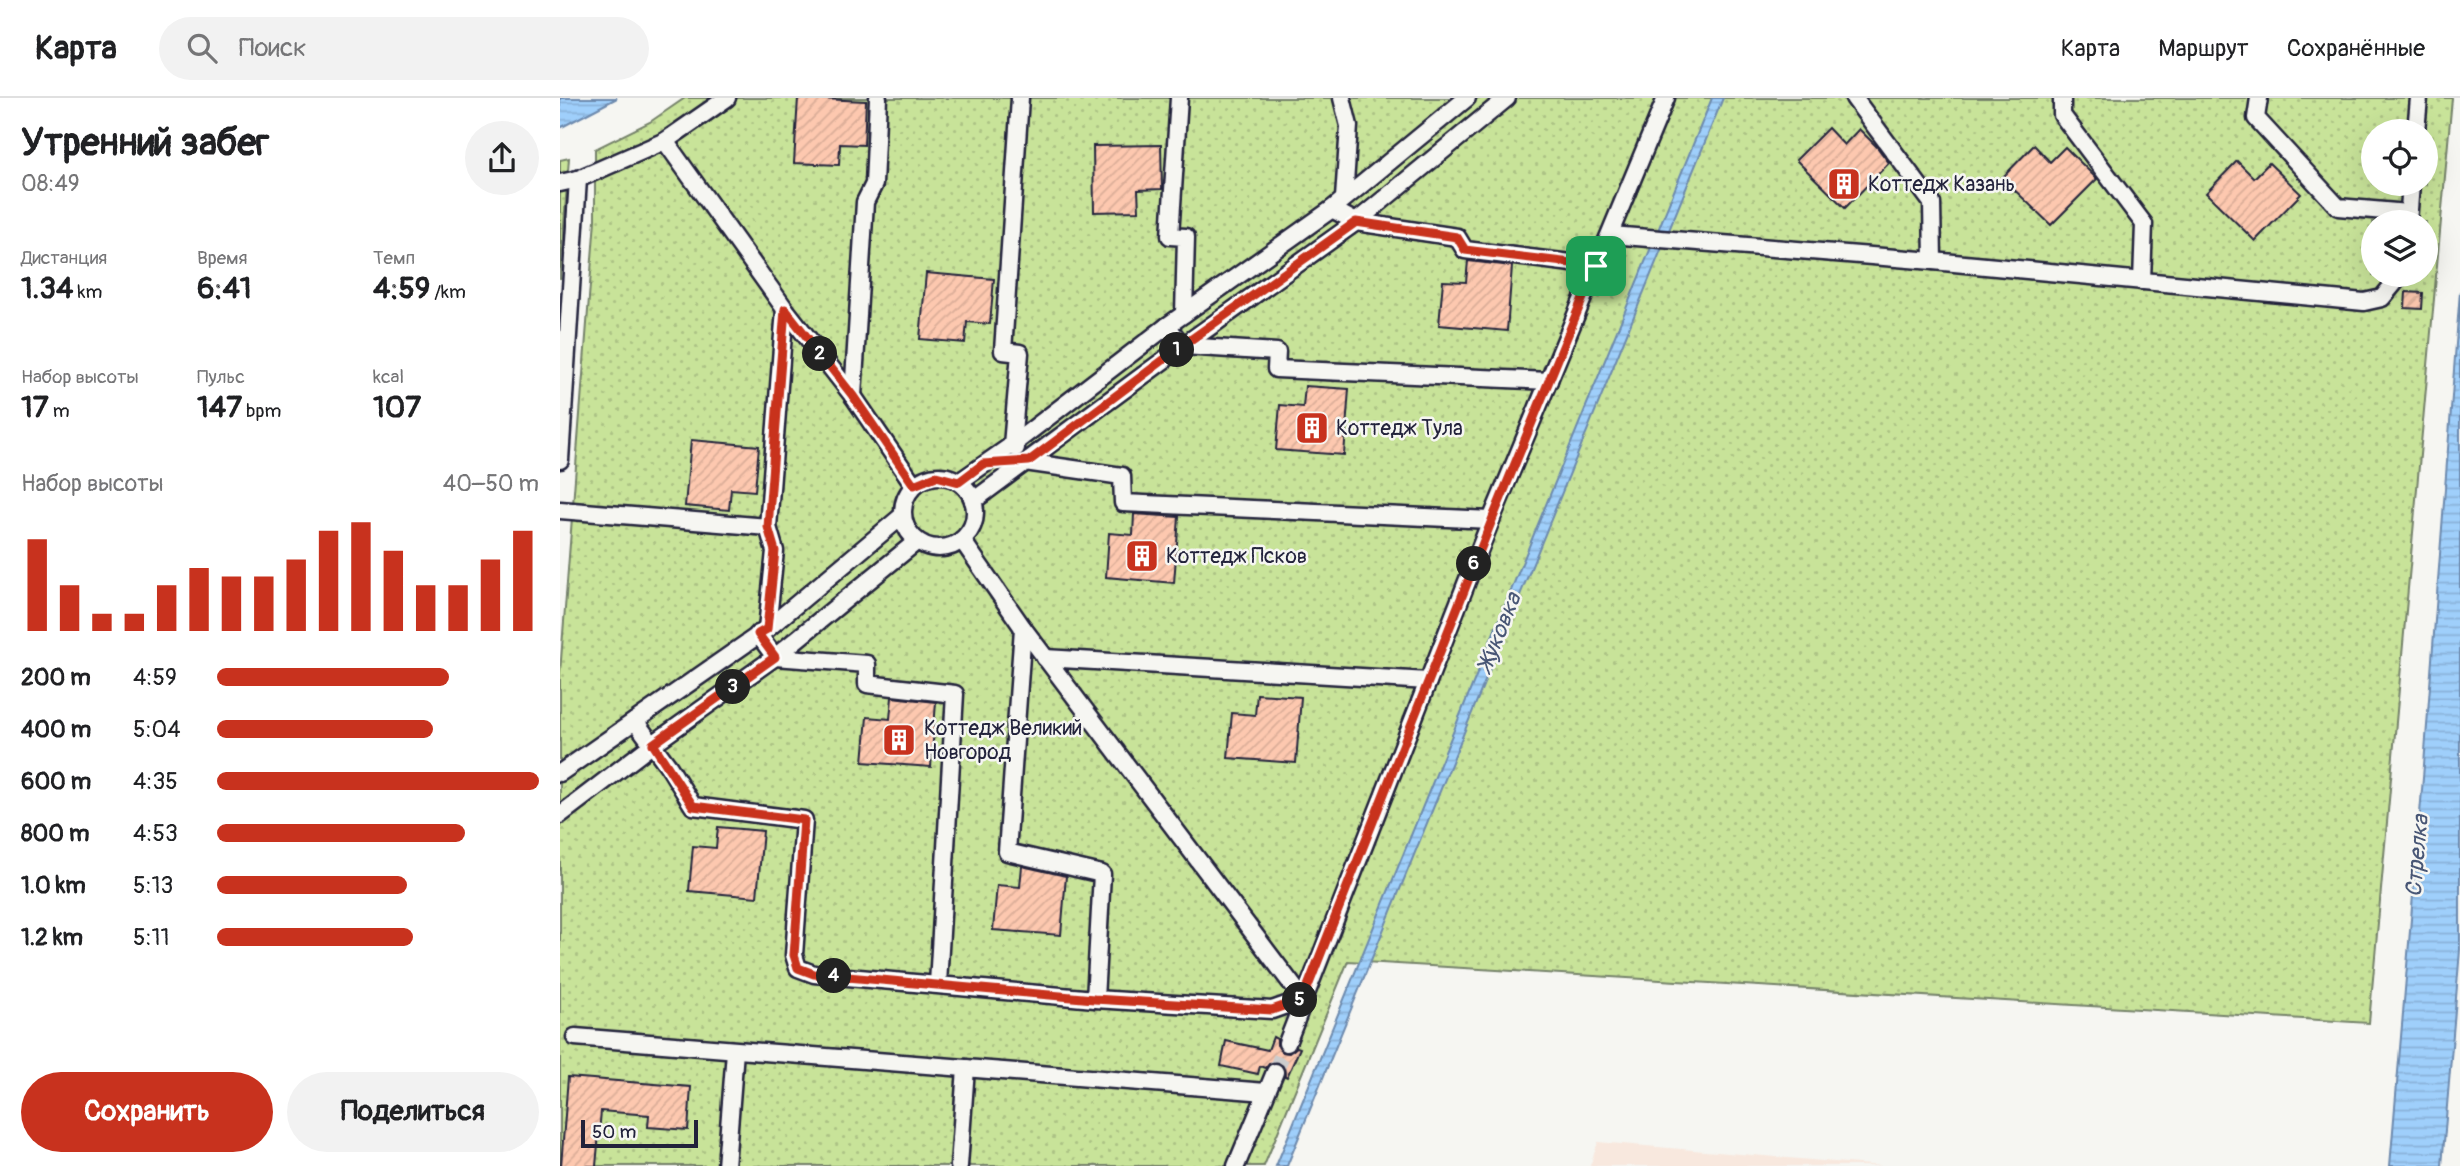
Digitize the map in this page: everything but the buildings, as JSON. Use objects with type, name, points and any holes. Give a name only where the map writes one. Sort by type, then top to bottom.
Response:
[{"type":"street","points":[[560,183],[578,179],[666,141],[727,98]]},
{"type":"street","points":[[853,396],[865,202],[874,184],[878,98]]},
{"type":"street","points":[[1012,445],[1020,353],[1003,351],[1020,98]]},
{"type":"street","points":[[1180,98],[1170,236],[1186,237],[1184,314]]},
{"type":"street","points":[[1338,204],[1349,126],[1342,98]]},
{"type":"street","points":[[959,482],[1012,445],[1167,326],[1338,204],[1468,98]]},
{"type":"street","points":[[973,501],[1182,346],[1356,222],[1507,98]]},
{"type":"street","points":[[1287,1043],[1492,520],[1666,98]]},
{"type":"street","points":[[1854,98],[1932,203],[1933,261]]},
{"type":"street","points":[[2062,98],[2063,115],[2144,224],[2142,281]]},
{"type":"street","points":[[2259,98],[2256,118],[2338,207],[2361,211]]},
{"type":"street","points":[[2417,119],[2420,98]]},
{"type":"street","points":[[666,141],[785,309],[853,396],[914,485]]},
{"type":"street","points":[[560,460],[578,179]]},
{"type":"street","points":[[1338,204],[1356,222],[1457,237],[1465,250],[1596,266]]},
{"type":"street","points":[[1611,235],[1933,261],[2364,302],[2382,298],[2391,287]]},
{"type":"street","points":[[775,657],[763,631],[775,551],[768,527],[785,309]]},
{"type":"street","points":[[1167,326],[1182,346],[1277,352],[1276,369],[1549,381]]},
{"type":"street","points":[[1012,445],[1029,461]]},
{"type":"street","points":[[983,464],[1029,461],[1122,476],[1123,503],[1492,520]]},
{"type":"street","points":[[936,476],[959,482],[968,490],[973,501],[974,522],[962,540],[952,547],[940,549],[916,542],[909,535],[902,516],[907,494],[914,485],[936,476]]},
{"type":"street","points":[[560,510],[768,527]]},
{"type":"street","points":[[560,773],[763,631],[902,516]]},
{"type":"street","points":[[962,540],[1045,658],[1303,999]]},
{"type":"street","points":[[560,816],[653,744],[775,657],[916,542]]},
{"type":"street","points":[[1023,628],[1007,852],[1102,874],[1094,999]]},
{"type":"street","points":[[775,657],[867,664],[867,684],[955,694],[938,984]]},
{"type":"street","points":[[1045,658],[1428,681]]},
{"type":"street","points":[[635,721],[693,806],[804,820],[794,955],[798,968],[814,974],[1094,999],[1272,1010],[1303,999]]},
{"type":"street","points":[[575,1037],[1266,1092]]},
{"type":"street","points":[[726,1166],[735,1051]]},
{"type":"street","points":[[959,1166],[966,1069]]},
{"type":"street","points":[[1236,1166],[1275,1072]]},
{"type":"shaded area","points":[[1598,1142],[1882,1166],[1590,1166]]},
{"type":"green space","points":[[685,98],[2452,98],[2438,254],[2438,210],[2361,210],[2361,287],[2435,287],[2369,1023],[1348,961],[1264,1166],[560,1166],[560,673],[595,220],[595,149],[650,122]]},
{"type":"green space","points":[[569,158],[560,279],[560,160]]},
{"type":"water","points":[[560,98],[617,98],[560,128]]},
{"type":"water","name":"Жуковка","points":[[1712,98],[1723,98],[1287,1166],[1276,1166]]},
{"type":"water","name":"Стрелка","points":[[2460,291],[2460,950],[2442,1166],[2390,1166],[2423,778]]},
{"type":"tunnel","points":[[1275,1072],[1287,1043]]},
{"type":"place","name":"Коттедж Казань","points":[[1844,184]]},
{"type":"place","name":"Коттедж Тула","points":[[1312,428]]},
{"type":"place","name":"Коттедж Псков","points":[[1142,556]]},
{"type":"place","name":"Коттедж Великий Новгород","points":[[899,740]]},
{"type":"route","points":[[1356,222],[1457,237],[1465,250],[1596,266],[1492,520],[1303,999],[1272,1010],[1094,999],[814,974],[798,968],[794,955],[804,820],[693,806],[653,744],[775,657],[758,634],[767,629],[774,569],[775,551],[768,527],[785,309],[853,396],[914,485],[936,476],[959,482],[983,464],[1029,461],[1182,346],[1356,222]]}]
